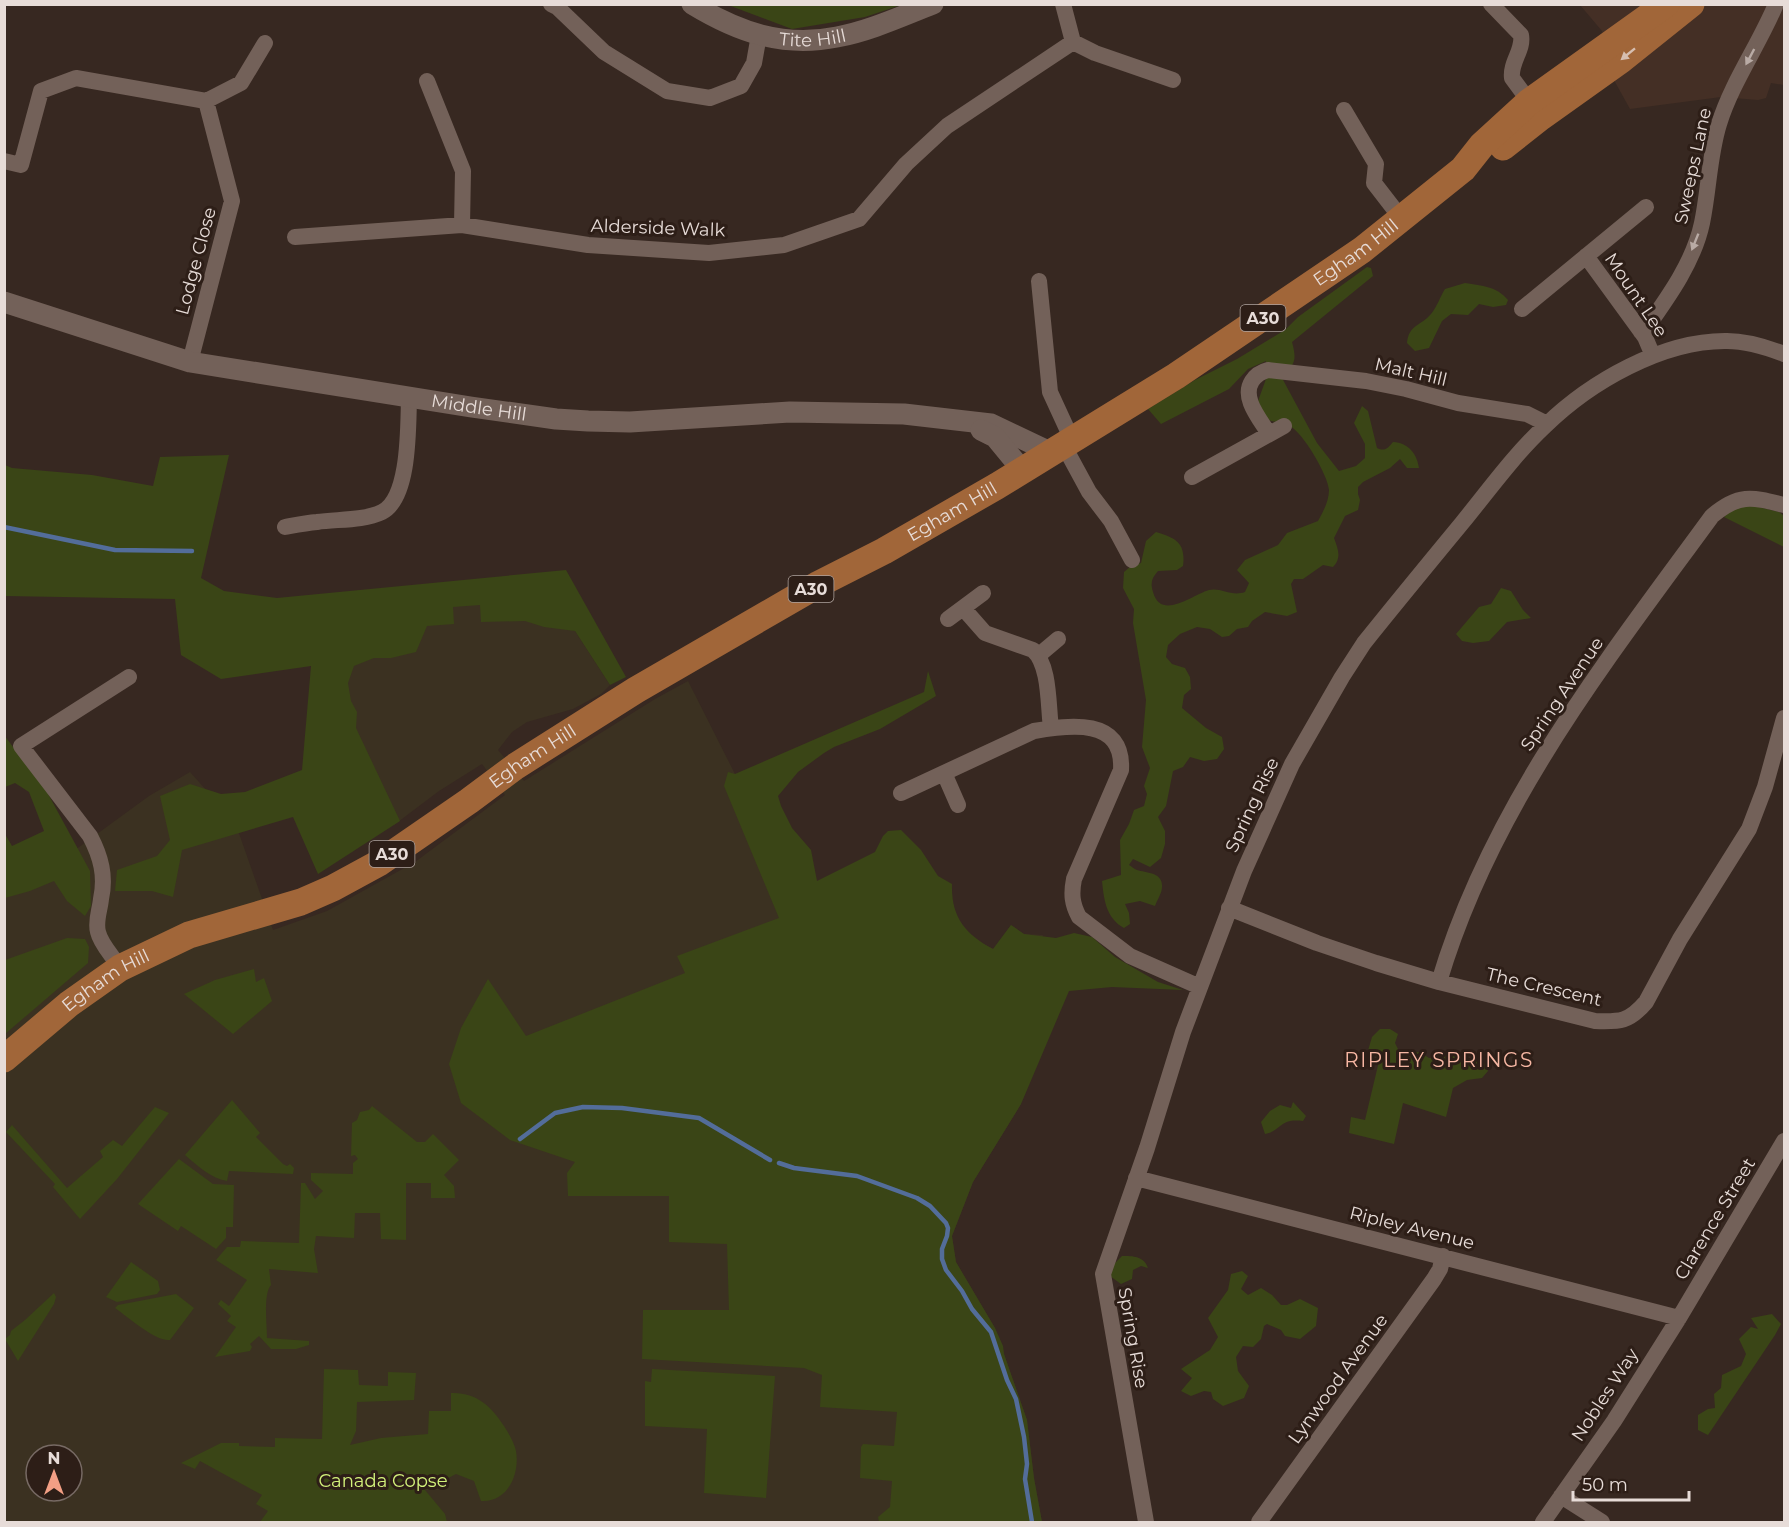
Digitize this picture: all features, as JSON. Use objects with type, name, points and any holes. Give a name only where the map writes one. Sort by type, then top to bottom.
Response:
[{"type":"main road","name":"Egham Hill","points":[[4,1059],[69,1004],[120,968],[180,939],[292,905],[333,888],[379,863],[516,766],[636,690],[819,584],[884,551],[1023,471],[1176,376],[1362,250],[1463,169],[1506,146],[1535,110],[1666,4]]},
{"type":"main road","name":"Egham Hill","points":[[1535,110],[1621,60],[1691,4]]},
{"type":"street","points":[[551,4],[557,7],[604,52],[667,91],[710,98],[741,86],[754,63],[759,35]]},
{"type":"street","name":"Tite Hill","points":[[692,4],[735,28],[759,35],[796,41],[839,37],[933,4]]},
{"type":"street","points":[[1063,4],[1073,42],[1095,53],[1173,80]]},
{"type":"street","points":[[1491,4],[1521,35],[1522,44],[1513,63],[1512,78],[1535,110]]},
{"type":"street","name":"Sweeps Lane","points":[[1641,332],[1677,284],[1702,226],[1718,125],[1726,104],[1766,29],[1776,5]]},
{"type":"street","name":"Alderside Walk","points":[[295,237],[462,225],[588,245],[709,253],[784,245],[859,219],[906,164],[947,126],[1073,42]]},
{"type":"street","points":[[4,161],[21,165],[41,91],[76,78],[206,101],[241,83],[265,43]]},
{"type":"street","points":[[427,81],[463,171],[462,225]]},
{"type":"street","name":"Lodge Close","points":[[190,362],[232,201],[206,101]]},
{"type":"street","points":[[1344,110],[1376,164],[1374,183],[1401,218]]},
{"type":"street","name":"Mount Lee","points":[[1522,309],[1646,207]]},
{"type":"street","name":"Mount Lee","points":[[1586,256],[1641,332],[1653,356]]},
{"type":"street","points":[[1039,281],[1050,392],[1067,429],[1063,446],[1089,492],[1111,521],[1132,560]]},
{"type":"street","name":"Middle Hill","points":[[4,302],[190,362],[409,398],[556,419],[630,422],[742,414],[836,411],[904,414],[990,424],[1063,446]]},
{"type":"street","name":"Spring Rise","points":[[1146,1522],[1103,1274],[1229,908],[1292,764],[1342,677],[1364,644],[1519,453],[1547,424],[1585,393],[1632,365],[1677,348],[1725,340],[1754,344],[1785,354]]},
{"type":"street","name":"Malt Hill","points":[[1269,434],[1249,398],[1248,388],[1256,376],[1263,371],[1376,383],[1458,403],[1527,414],[1547,424]]},
{"type":"street","points":[[285,527],[317,521],[362,517],[382,512],[393,503],[400,487],[405,465],[409,398]]},
{"type":"street","name":"Middle Hill","points":[[964,422],[995,437],[1023,471]]},
{"type":"street","points":[[1192,477],[1284,426]]},
{"type":"street","name":"Spring Avenue","points":[[1439,982],[1461,918],[1500,832],[1560,729],[1712,516],[1721,508],[1742,498],[1752,497],[1785,505]]},
{"type":"street","points":[[948,619],[983,593]]},
{"type":"street","points":[[963,608],[985,633],[1033,650],[1039,656],[1042,662],[1051,728]]},
{"type":"street","points":[[1039,656],[1058,639]]},
{"type":"street","points":[[120,968],[97,930],[103,888],[103,868],[98,852],[90,836],[21,746],[129,677]]},
{"type":"street","name":"The Crescent","points":[[1229,908],[1317,943],[1439,982],[1595,1021],[1620,1022],[1639,1011],[1646,1002],[1680,939],[1749,829],[1765,787],[1785,718]]},
{"type":"street","points":[[901,793],[1034,731],[1084,726],[1110,736],[1121,754],[1121,770],[1074,879],[1073,901],[1079,917],[1130,956],[1200,987]]},
{"type":"street","points":[[944,773],[958,805]]},
{"type":"street","name":"Clarence Street","points":[[1679,1318],[1785,1141]]},
{"type":"street","name":"Ripley Avenue","points":[[1136,1178],[1679,1318]]},
{"type":"street","name":"Lynwood Avenue","points":[[1259,1522],[1438,1274],[1443,1256]]},
{"type":"street","name":"Nobles Way","points":[[1543,1522],[1614,1421],[1679,1318]]},
{"type":"street","points":[[1561,1496],[1602,1522]]},
{"type":"shaded area","points":[[1580,5],[1784,5],[1784,85],[1771,83],[1766,98],[1758,100],[1721,97],[1630,109],[1615,82],[1602,31]]},
{"type":"shaded area","points":[[374,599],[477,599],[575,631],[610,685],[601,694],[573,709],[527,722],[512,732],[498,750],[524,781],[655,699],[688,681],[735,774],[810,900],[962,928],[977,941],[994,949],[1011,925],[1024,934],[1043,935],[1021,1104],[973,1182],[952,1236],[956,1262],[995,1328],[1027,1420],[1042,1522],[5,1522],[4,891],[60,861],[149,796],[190,772],[235,822],[273,930],[327,911],[415,862],[505,795],[482,764],[439,791],[394,825],[327,669]]},
{"type":"green space","points":[[728,5],[901,5],[865,17],[792,29]]},
{"type":"green space","points":[[1367,267],[1371,268],[1373,276],[1292,342],[1294,362],[1282,378],[1317,443],[1339,471],[1356,466],[1365,458],[1365,444],[1354,423],[1362,406],[1368,411],[1377,448],[1386,449],[1393,442],[1404,445],[1414,454],[1419,468],[1407,468],[1400,459],[1390,468],[1358,487],[1360,500],[1358,510],[1345,516],[1334,538],[1338,553],[1336,564],[1333,567],[1323,565],[1303,579],[1294,579],[1291,584],[1297,612],[1287,616],[1265,612],[1252,621],[1248,627],[1237,629],[1229,636],[1222,637],[1210,629],[1197,627],[1180,634],[1168,645],[1166,657],[1172,664],[1185,668],[1190,677],[1191,689],[1184,695],[1182,708],[1206,728],[1222,737],[1224,749],[1217,759],[1204,761],[1190,757],[1183,767],[1173,771],[1166,806],[1158,817],[1165,831],[1165,844],[1161,858],[1150,867],[1133,859],[1129,865],[1160,878],[1161,892],[1155,906],[1140,901],[1125,904],[1130,924],[1124,928],[1110,914],[1105,902],[1102,881],[1121,875],[1120,840],[1134,810],[1144,806],[1147,794],[1144,786],[1150,768],[1142,747],[1146,700],[1133,623],[1134,609],[1123,588],[1124,572],[1131,566],[1141,563],[1146,541],[1156,532],[1174,539],[1181,547],[1184,558],[1183,566],[1177,570],[1158,571],[1153,578],[1153,592],[1163,605],[1178,604],[1209,590],[1245,592],[1249,583],[1237,570],[1245,560],[1278,545],[1287,533],[1318,521],[1329,494],[1328,483],[1308,445],[1288,425],[1267,420],[1258,401],[1266,379],[1266,361],[1248,369],[1229,389],[1161,424],[1148,409],[1285,330],[1298,317]]},
{"type":"green space","points":[[1465,283],[1489,287],[1499,292],[1508,300],[1506,305],[1493,307],[1479,304],[1468,315],[1451,314],[1442,321],[1429,348],[1415,351],[1407,343],[1410,332],[1431,314],[1445,289]]},
{"type":"green space","points":[[229,455],[201,578],[224,591],[277,598],[566,570],[626,677],[610,685],[575,631],[544,627],[525,621],[481,622],[480,605],[453,607],[454,624],[427,626],[416,652],[391,658],[374,658],[354,666],[348,683],[351,701],[357,712],[356,728],[400,821],[318,874],[293,817],[182,850],[173,897],[152,891],[115,891],[117,870],[157,856],[170,840],[160,796],[190,784],[221,794],[245,792],[302,770],[311,666],[221,679],[181,655],[175,599],[5,596],[5,465],[12,468],[92,475],[153,486],[160,457]]},
{"type":"green space","points":[[1750,505],[1779,512],[1784,516],[1784,547],[1724,517],[1732,510]]},
{"type":"green space","points":[[1501,588],[1511,591],[1531,618],[1507,622],[1489,641],[1473,643],[1462,641],[1456,634],[1479,607],[1491,604]]},
{"type":"green space","points":[[928,671],[936,696],[880,729],[824,753],[798,772],[778,796],[792,828],[811,850],[817,881],[875,852],[888,831],[901,830],[921,850],[938,876],[952,884],[954,906],[967,931],[993,949],[1011,925],[1024,934],[1056,938],[1074,933],[1092,937],[1115,957],[1158,982],[1183,990],[1112,987],[1069,991],[1021,1104],[973,1182],[952,1236],[956,1262],[995,1328],[1027,1420],[1042,1522],[879,1522],[878,1517],[890,1507],[892,1481],[860,1478],[861,1447],[863,1444],[894,1446],[897,1412],[820,1407],[822,1375],[804,1368],[642,1359],[643,1310],[729,1310],[727,1244],[669,1242],[669,1196],[568,1196],[567,1173],[575,1162],[510,1140],[461,1103],[449,1064],[461,1028],[488,979],[526,1036],[685,973],[677,956],[779,918],[724,786],[728,772],[735,774],[924,692]]},
{"type":"green space","points":[[4,735],[47,792],[90,871],[91,906],[85,916],[67,901],[54,881],[5,898],[5,834],[12,846],[44,831],[29,792],[15,783],[5,787]]},
{"type":"green space","points":[[67,938],[85,939],[89,947],[88,963],[5,1034],[5,960]]},
{"type":"green space","points":[[254,969],[256,982],[264,978],[272,1001],[233,1034],[184,994],[215,980]]},
{"type":"green space","points":[[1380,1029],[1390,1029],[1398,1034],[1395,1043],[1400,1053],[1419,1052],[1429,1058],[1454,1054],[1486,1064],[1488,1071],[1482,1078],[1467,1080],[1453,1088],[1446,1117],[1403,1103],[1394,1144],[1349,1133],[1351,1117],[1365,1120],[1380,1057],[1367,1054],[1372,1037]]},
{"type":"green space","points":[[232,1100],[260,1133],[256,1137],[283,1164],[287,1166],[290,1164],[294,1168],[293,1174],[229,1171],[227,1181],[210,1174],[185,1155]]},
{"type":"green space","points":[[1293,1102],[1306,1116],[1303,1121],[1289,1121],[1265,1134],[1261,1122],[1270,1111],[1280,1105],[1291,1108]]},
{"type":"green space","points":[[372,1106],[417,1142],[425,1142],[433,1134],[459,1160],[444,1175],[454,1186],[455,1198],[431,1198],[431,1183],[406,1183],[406,1240],[381,1239],[380,1213],[355,1213],[354,1238],[316,1236],[314,1249],[318,1273],[269,1269],[271,1285],[266,1302],[267,1338],[309,1341],[309,1345],[296,1349],[271,1349],[259,1336],[250,1344],[252,1347],[250,1351],[215,1357],[236,1327],[227,1321],[231,1316],[218,1304],[221,1300],[229,1306],[247,1280],[216,1260],[227,1247],[240,1247],[241,1241],[299,1243],[301,1183],[305,1183],[315,1199],[323,1191],[311,1180],[311,1173],[353,1174],[353,1163],[358,1159],[355,1155],[351,1156],[352,1123],[357,1120],[360,1112],[369,1110]]},
{"type":"green space","points":[[155,1107],[169,1113],[117,1179],[80,1219],[53,1187],[55,1184],[6,1132],[12,1125],[67,1188],[103,1157],[100,1151],[113,1140],[122,1146]]},
{"type":"green space","points":[[179,1159],[213,1184],[234,1185],[233,1227],[226,1227],[226,1238],[216,1249],[181,1226],[178,1231],[138,1204]]},
{"type":"green space","points":[[1122,1256],[1141,1259],[1148,1268],[1141,1266],[1133,1270],[1132,1279],[1121,1284],[1110,1276],[1113,1265]]},
{"type":"green space","points":[[131,1262],[158,1281],[160,1290],[157,1294],[117,1302],[106,1297]]},
{"type":"green space","points":[[1242,1271],[1248,1276],[1241,1289],[1248,1295],[1261,1288],[1281,1305],[1287,1305],[1300,1299],[1318,1308],[1316,1326],[1300,1339],[1285,1336],[1281,1330],[1267,1324],[1264,1326],[1261,1339],[1253,1347],[1243,1346],[1236,1357],[1238,1371],[1249,1386],[1244,1398],[1223,1406],[1213,1399],[1211,1392],[1204,1391],[1191,1396],[1181,1391],[1192,1378],[1181,1369],[1210,1350],[1218,1337],[1208,1318],[1228,1290],[1231,1274]]},
{"type":"green space","points":[[54,1293],[56,1297],[54,1304],[18,1361],[5,1339]]},
{"type":"green space","points":[[176,1294],[194,1308],[170,1340],[164,1340],[150,1333],[115,1308],[118,1305]]},
{"type":"green space","points":[[1772,1314],[1781,1324],[1775,1335],[1708,1435],[1698,1430],[1698,1415],[1715,1408],[1714,1394],[1721,1388],[1722,1375],[1741,1366],[1746,1354],[1739,1339],[1751,1327],[1758,1329],[1751,1318]]},
{"type":"green space","name":"Canada Copse","points":[[324,1369],[358,1370],[359,1385],[388,1386],[388,1372],[416,1373],[414,1400],[357,1402],[356,1431],[350,1445],[381,1438],[428,1434],[429,1411],[451,1411],[451,1393],[468,1395],[482,1402],[499,1419],[516,1451],[516,1469],[510,1486],[498,1497],[481,1501],[474,1481],[456,1474],[425,1490],[445,1514],[447,1522],[260,1522],[268,1511],[256,1504],[262,1495],[200,1461],[195,1469],[181,1463],[221,1443],[275,1447],[275,1438],[322,1439]]},
{"type":"green space","points":[[652,1369],[775,1376],[766,1498],[704,1493],[707,1429],[645,1426],[645,1381],[651,1382]]},
{"type":"waterway","points":[[4,527],[115,550],[192,551]]},
{"type":"waterway","points":[[520,1139],[555,1113],[583,1107],[622,1108],[699,1118],[770,1160]]},
{"type":"waterway","points":[[779,1163],[794,1168],[857,1176],[917,1198],[930,1206],[946,1223],[947,1236],[942,1249],[942,1259],[946,1270],[972,1309],[991,1332],[1016,1399],[1024,1437],[1027,1464],[1025,1479],[1032,1522]]},
{"type":"district","name":"RIPLEY SPRINGS","points":[[1439,1060]]}]
